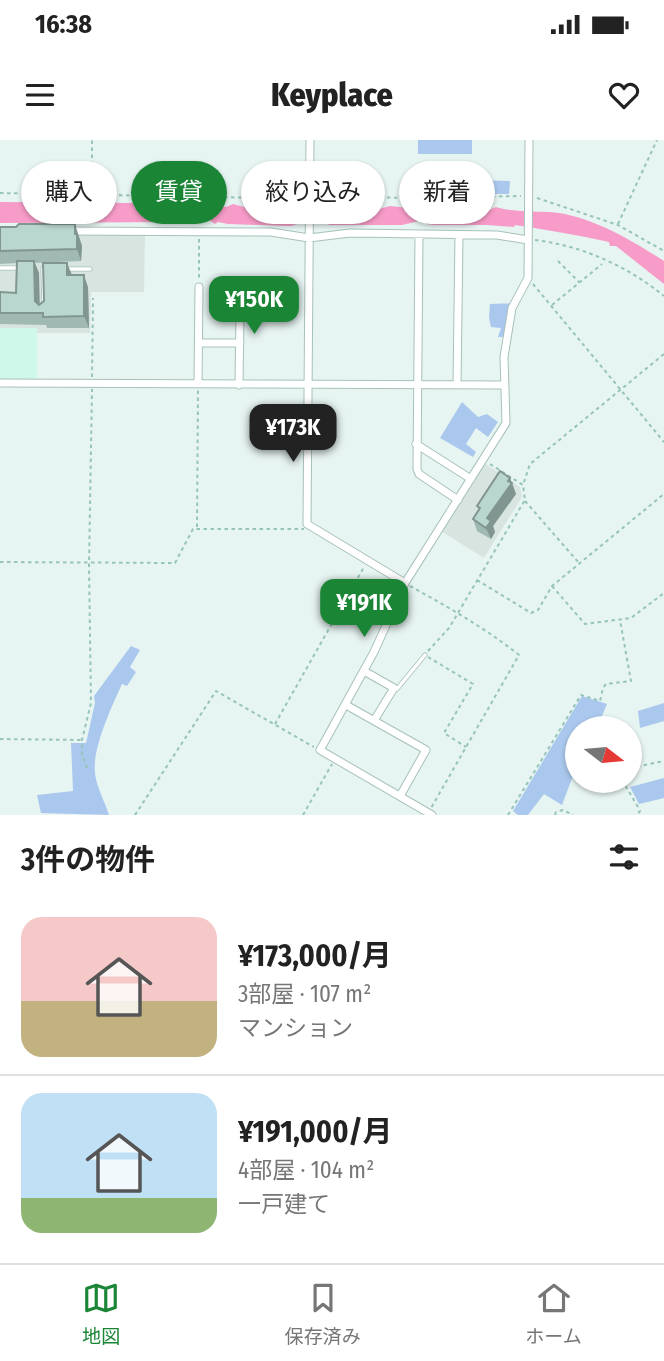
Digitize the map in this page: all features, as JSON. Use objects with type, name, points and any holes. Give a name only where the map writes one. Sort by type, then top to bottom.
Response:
[{"type":"street","points":[[310,140],[310,161]]},
{"type":"street","points":[[430,814],[320,750],[364,671],[405,583],[506,423],[503,358],[512,308],[528,278],[528,140]]},
{"type":"street","points":[[309,224],[307,524],[405,583]]},
{"type":"street","points":[[63,231],[271,232],[309,236],[350,233],[497,235],[527,240]]},
{"type":"street","points":[[419,234],[416,469],[419,474],[458,500]]},
{"type":"street","points":[[457,385],[459,235]]},
{"type":"street","points":[[198,384],[199,287]]},
{"type":"street","points":[[238,287],[239,384]]},
{"type":"street","points":[[199,343],[240,343]]},
{"type":"street","points":[[0,383],[503,385]]},
{"type":"street","points":[[416,444],[471,479]]},
{"type":"street","points":[[364,671],[394,688],[375,719]]},
{"type":"street","points":[[346,705],[426,750],[400,796]]},
{"type":"lane","points":[[0,268],[55,268]]},
{"type":"lane","points":[[43,268],[44,313]]},
{"type":"lane","points":[[67,268],[90,269]]},
{"type":"lane","points":[[394,688],[397,689],[425,655]]},
{"type":"path","points":[[92,140],[92,161]]},
{"type":"path","points":[[618,225],[657,140]]},
{"type":"path","points":[[0,193],[21,193]]},
{"type":"path","points":[[117,195],[241,197]]},
{"type":"path","points":[[385,197],[529,197],[618,225],[664,251]]},
{"type":"path","points":[[199,232],[199,287]]},
{"type":"path","points":[[527,240],[554,243],[605,259],[625,269],[664,296]]},
{"type":"path","points":[[558,261],[579,283]]},
{"type":"path","points":[[552,305],[602,264]]},
{"type":"path","points":[[528,278],[664,442]]},
{"type":"path","points":[[87,768],[82,754],[82,740],[91,703],[89,564],[93,299]]},
{"type":"path","points":[[579,564],[525,500],[523,485],[530,464],[664,354]]},
{"type":"path","points":[[197,529],[198,384]]},
{"type":"path","points":[[483,459],[523,485]]},
{"type":"path","points":[[476,579],[531,613],[538,610],[552,586],[664,494]]},
{"type":"path","points":[[466,747],[444,733],[473,684],[425,655],[449,628],[525,500]]},
{"type":"path","points":[[0,562],[175,563],[193,529],[312,529]]},
{"type":"path","points":[[274,725],[367,561]]},
{"type":"path","points":[[405,583],[495,635],[519,655],[430,814]]},
{"type":"path","points":[[552,586],[585,624],[631,618],[664,593]]},
{"type":"path","points":[[508,815],[581,695],[600,701],[606,684],[631,681],[620,620]]},
{"type":"path","points":[[135,815],[216,691],[320,750]]},
{"type":"path","points":[[0,739],[82,740]]},
{"type":"path","points":[[303,815],[335,759]]},
{"type":"path","points":[[642,766],[664,761]]},
{"type":"path","points":[[630,793],[640,811],[637,815]]},
{"type":"path","points":[[555,815],[563,810],[573,815]]},
{"type":"shaded area","points":[[418,140],[472,140],[472,154],[418,154]]},
{"type":"shaded area","points":[[495,181],[510,181],[509,194],[495,194]]},
{"type":"shaded area","points":[[0,202],[21,202],[21,223],[0,223]]},
{"type":"shaded area","points":[[117,203],[131,203],[131,222],[117,222]]},
{"type":"shaded area","points":[[233,204],[241,206],[241,224],[300,224],[291,226],[227,224],[227,207]]},
{"type":"shaded area","points":[[390,206],[399,207],[399,224],[406,224],[402,225],[329,225],[385,224],[385,207]]},
{"type":"shaded area","points":[[496,207],[565,214],[610,230],[664,261],[664,284],[616,246],[610,246],[609,242],[515,225],[427,224],[495,224]]},
{"type":"shaded area","points":[[0,235],[145,235],[144,292],[91,292],[90,333],[37,333],[37,328],[0,328]]},
{"type":"shaded area","points":[[513,303],[504,337],[498,337],[501,328],[491,327],[490,304]]},
{"type":"shaded area","points":[[0,328],[37,328],[37,381],[0,381]]},
{"type":"shaded area","points":[[462,402],[478,417],[487,414],[498,422],[488,437],[476,428],[466,444],[476,452],[473,457],[440,438]]},
{"type":"shaded area","points":[[484,463],[520,487],[522,497],[484,558],[441,531]]},
{"type":"shaded area","points":[[131,646],[140,650],[130,667],[136,672],[127,686],[122,684],[104,727],[95,763],[97,783],[109,815],[41,813],[37,795],[73,791],[71,743],[86,743],[95,703],[94,696]]},
{"type":"shaded area","points":[[582,696],[607,704],[602,716],[570,716]]},
{"type":"shaded area","points":[[664,703],[664,721],[642,727],[642,716],[639,716],[638,711]]},
{"type":"shaded area","points":[[565,724],[566,793],[562,805],[544,794],[528,815],[518,815],[513,811]]},
{"type":"shaded area","points":[[664,778],[664,798],[639,804],[633,793],[642,793],[642,784]]},
{"type":"building","points":[[19,224],[75,224],[77,249],[0,251],[0,227],[16,227]]},
{"type":"building","points":[[17,261],[34,261],[35,301],[39,305],[44,301],[43,263],[67,263],[67,275],[84,275],[84,316],[43,317],[43,313],[0,313],[0,292],[16,293]]},
{"type":"building","points":[[500,471],[510,478],[508,481],[512,483],[487,518],[491,521],[486,528],[473,519],[480,508],[477,506]]}]
